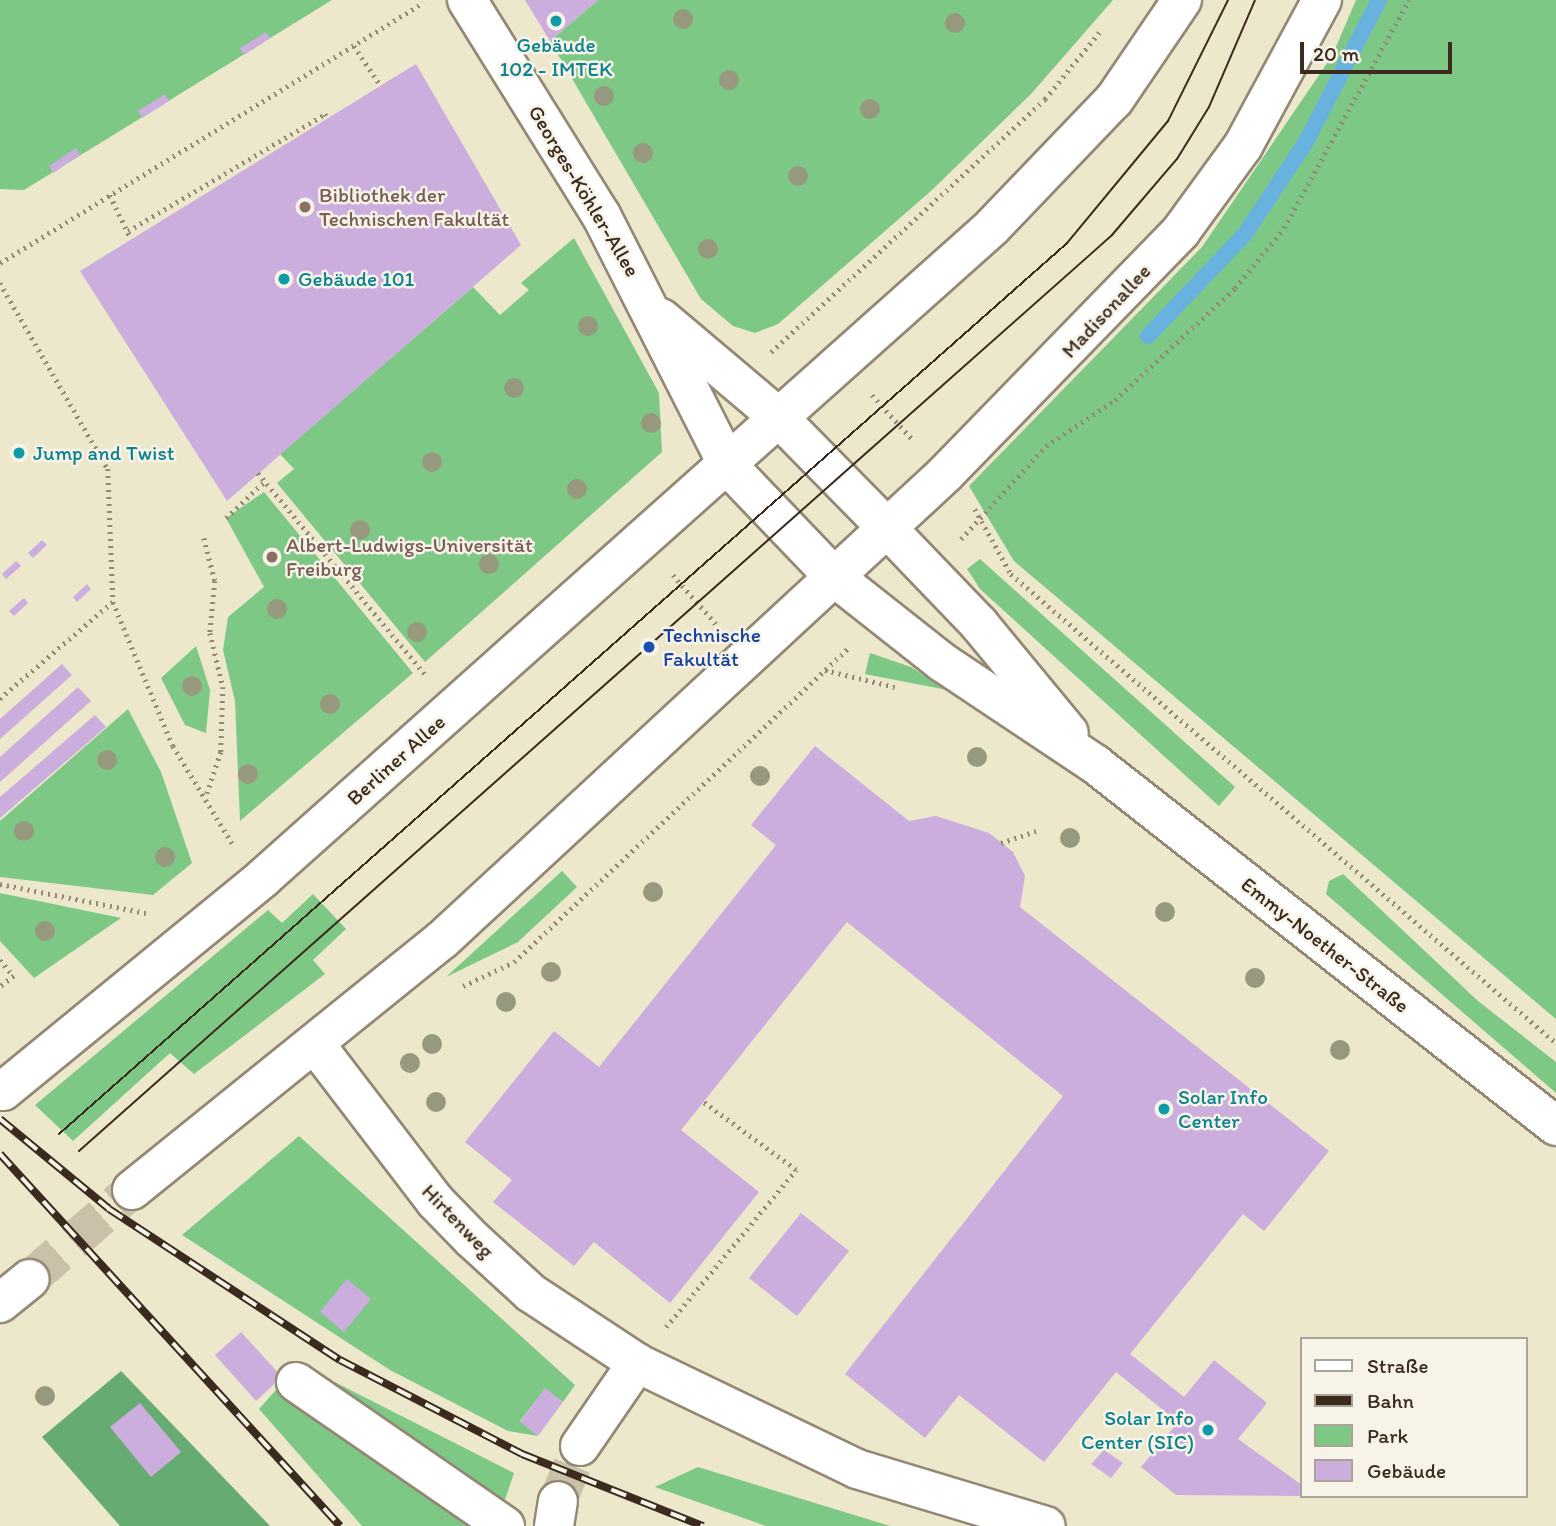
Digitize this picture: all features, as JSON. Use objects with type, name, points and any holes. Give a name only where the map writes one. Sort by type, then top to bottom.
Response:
[{"type":"main road","name":"Georges-Köhler-Allee","points":[[467,0],[601,215],[654,312],[729,467],[833,576]]},
{"type":"main road","points":[[778,417],[1049,171],[1114,100],[1182,0]]},
{"type":"main road","name":"Madisonallee","points":[[833,576],[1078,341],[1181,231],[1243,146],[1322,0]]},
{"type":"main road","name":"Georges-Köhler-Allee","points":[[654,312],[778,417],[886,527]]},
{"type":"main road","name":"Berliner Allee","points":[[3,1091],[263,878],[729,467],[778,417]]},
{"type":"main road","name":"Emmy-Noether-Straße","points":[[886,527],[979,624],[1095,764]]},
{"type":"main road","points":[[132,1190],[442,940],[833,576]]},
{"type":"main road","name":"Emmy-Noether-Straße","points":[[833,576],[932,654],[1095,764],[1556,1126]]},
{"type":"main road","name":"Hirtenweg","points":[[314,1044],[435,1201],[472,1239],[531,1293],[637,1363],[857,1469],[1046,1526]]},
{"type":"main road","points":[[0,1303],[30,1279]]},
{"type":"main road","points":[[580,1446],[637,1363]]},
{"type":"main road","points":[[296,1382],[505,1526]]},
{"type":"path","points":[[0,262],[429,0]]},
{"type":"path","points":[[1409,0],[1304,195],[1251,268],[1115,400],[1046,446],[982,518],[1011,575],[1556,1043]]},
{"type":"path","points":[[802,320],[1045,99],[1110,20]]},
{"type":"path","points":[[354,46],[381,86]]},
{"type":"path","points":[[128,231],[325,114],[328,119]]},
{"type":"path","points":[[110,195],[131,239]]},
{"type":"path","points":[[0,283],[108,469],[113,602],[173,746],[206,795],[217,827],[237,848]]},
{"type":"path","points":[[873,395],[912,439]]},
{"type":"path","points":[[258,474],[428,677]]},
{"type":"path","points":[[226,519],[264,482]]},
{"type":"path","points":[[204,538],[215,581],[210,633],[223,687],[220,752],[206,795]]},
{"type":"path","points":[[643,541],[787,705]]},
{"type":"path","points":[[0,699],[113,602]]},
{"type":"path","points":[[451,991],[514,962],[825,670]]},
{"type":"path","points":[[1001,843],[1038,830]]},
{"type":"path","points":[[0,884],[154,915]]},
{"type":"path","points":[[0,960],[14,976],[0,987]]},
{"type":"path","points":[[637,1363],[796,1170],[703,1102]]},
{"type":"green space","points":[[0,0],[332,0],[24,190],[0,189]]},
{"type":"green space","points":[[598,0],[1113,0],[1031,94],[931,191],[778,324],[755,333],[733,326],[701,299],[550,41]]},
{"type":"green space","points":[[1356,0],[1556,0],[1556,1019],[1014,561],[969,486],[1202,247],[1332,56]]},
{"type":"green space","points":[[574,238],[659,393],[662,452],[425,662],[277,483],[294,469],[280,454],[473,287],[500,315],[529,290],[521,283]]},
{"type":"green space","points":[[264,492],[413,673],[240,821],[235,701],[223,650],[228,617],[264,587],[226,518]]},
{"type":"green space","points":[[980,559],[1235,787],[1219,806],[980,589],[967,569]]},
{"type":"green space","points":[[196,646],[210,690],[206,733],[185,725],[161,678]]},
{"type":"green space","points":[[870,653],[911,667],[947,690],[865,674]]},
{"type":"green space","points":[[128,709],[161,772],[192,863],[153,895],[0,877],[0,821]]},
{"type":"green space","points":[[562,871],[577,887],[518,942],[446,977]]},
{"type":"green space","points":[[1343,874],[1478,1001],[1556,1062],[1556,1093],[1326,894],[1329,881]]},
{"type":"green space","points":[[0,893],[121,918],[34,978],[0,941]]},
{"type":"green space","points":[[313,894],[346,929],[313,960],[325,974],[194,1074],[170,1053],[73,1141],[35,1105],[268,910],[282,923]]},
{"type":"green space","points":[[299,1136],[575,1385],[563,1402],[545,1389],[520,1421],[538,1436],[508,1431],[390,1370],[182,1235]]},
{"type":"green space","points":[[299,1364],[514,1473],[496,1526],[362,1526],[259,1409]]},
{"type":"green space","points":[[121,1371],[270,1526],[120,1526],[42,1437]]},
{"type":"green space","points":[[698,1467],[890,1526],[766,1526],[655,1487]]},
{"type":"building","name":"Gebäude 102 - IMTEK","points":[[525,0],[598,0],[550,41]]},
{"type":"building","points":[[266,32],[270,38],[244,55],[240,48]]},
{"type":"building","name":"Gebäude 101","points":[[416,64],[521,245],[227,501],[80,271]]},
{"type":"building","points":[[165,94],[169,101],[142,118],[138,111]]},
{"type":"building","points":[[76,148],[80,155],[53,173],[49,166]]},
{"type":"building","points":[[42,540],[47,545],[33,558],[28,553]]},
{"type":"building","points":[[16,561],[21,566],[6,579],[2,574]]},
{"type":"building","points":[[87,584],[91,589],[77,602],[73,597]]},
{"type":"building","points":[[24,598],[28,603],[14,616],[9,611]]},
{"type":"building","points":[[62,664],[72,675],[0,739],[0,719]]},
{"type":"building","points":[[78,687],[91,701],[0,782],[0,757]]},
{"type":"building","points":[[95,715],[106,727],[0,818],[0,797]]},
{"type":"building","name":"Solar Info Center","points":[[815,746],[909,821],[936,816],[989,833],[1013,852],[1025,876],[1020,907],[1329,1151],[1264,1231],[1243,1214],[1130,1354],[1184,1397],[1214,1360],[1267,1403],[1238,1439],[1300,1484],[1300,1496],[1176,1495],[1141,1467],[1178,1422],[1116,1372],[1044,1462],[959,1395],[925,1438],[845,1374],[1063,1096],[847,922],[681,1130],[759,1192],[670,1303],[594,1242],[574,1266],[493,1202],[512,1180],[465,1142],[554,1031],[599,1067],[776,845],[751,825]]},
{"type":"building","points":[[801,1213],[849,1251],[797,1316],[749,1278]]},
{"type":"building","points":[[347,1279],[371,1299],[344,1332],[320,1312]]},
{"type":"building","points":[[241,1332],[282,1377],[256,1401],[215,1355]]},
{"type":"building","points":[[545,1388],[563,1402],[538,1436],[520,1422]]},
{"type":"building","points":[[140,1403],[181,1452],[151,1477],[110,1427]]},
{"type":"building","points":[[1104,1450],[1123,1463],[1111,1478],[1091,1464]]},
{"type":"waterway","points":[[1148,336],[1245,234],[1306,142],[1379,0]]},
{"type":"tunnel","points":[[30,1279],[132,1190]]},
{"type":"tunnel","points":[[558,1501],[580,1446]]},
{"type":"tram line","points":[[59,1134],[1067,243],[1168,121],[1228,0]]},
{"type":"tram line","points":[[79,1151],[1112,235],[1177,159],[1209,107],[1255,0]]},
{"type":"railway","points":[[0,1119],[109,1209],[340,1360],[522,1454],[703,1526]]},
{"type":"railway","points":[[0,1154],[340,1526]]},
{"type":"place","name":"Gebäude 102 - IMTEK","points":[[556,21]]},
{"type":"place","name":"Bibliothek der Technischen Fakultät","points":[[305,207]]},
{"type":"place","name":"Gebäude 101","points":[[284,279]]},
{"type":"place","name":"Jump and Twist","points":[[19,453]]},
{"type":"place","name":"Albert-Ludwigs-Universität Freiburg","points":[[272,557]]},
{"type":"place","name":"Technische Fakultät","points":[[649,647]]},
{"type":"place","name":"Solar Info Center","points":[[1164,1109]]},
{"type":"place","name":"Solar Info Center (SIC)","points":[[1208,1430]]}]
